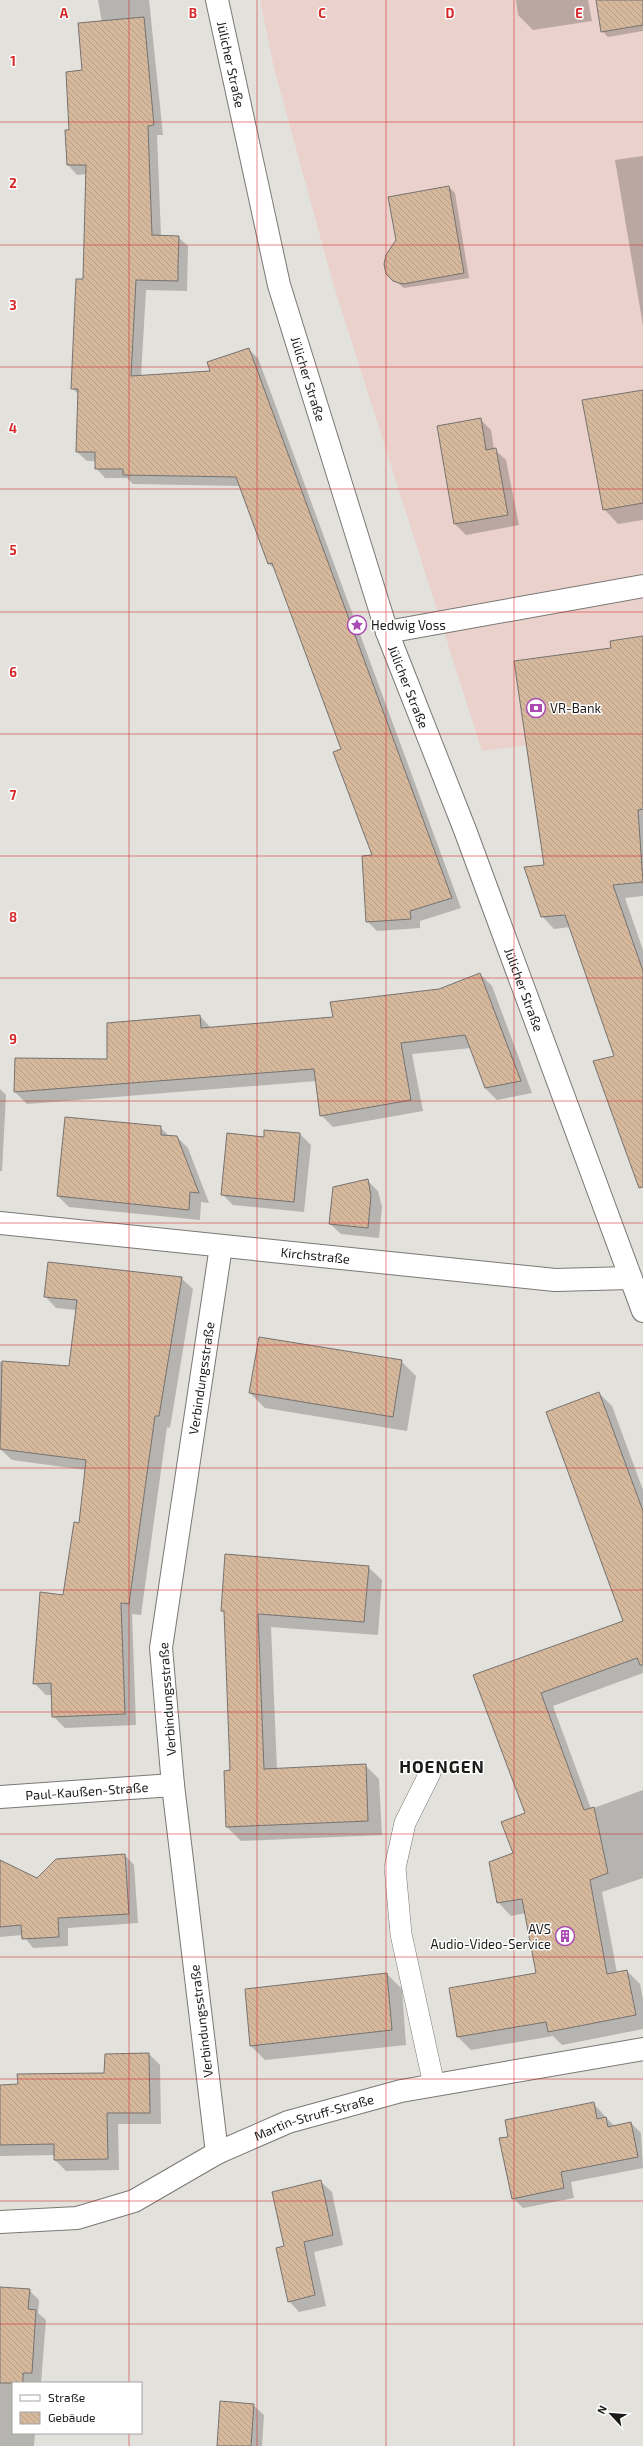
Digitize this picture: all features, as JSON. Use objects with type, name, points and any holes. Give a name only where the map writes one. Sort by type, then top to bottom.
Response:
[{"type":"street","name":"Jülicher Straße","points":[[217,0],[279,285],[387,632],[465,830],[643,1311]]},
{"type":"street","points":[[387,632],[643,586]]},
{"type":"street","name":"Kirchstraße","points":[[0,1223],[555,1280],[630,1278]]},
{"type":"street","name":"Verbindungsstraße","points":[[216,2153],[173,1785],[161,1648],[220,1246]]},
{"type":"street","name":"Paul-Kaußen-Straße","points":[[0,1797],[173,1785]]},
{"type":"street","name":"Martin-Struff-Straße","points":[[0,2222],[77,2218],[134,2200],[216,2153],[288,2122],[401,2091],[643,2048]]},
{"type":"lane","points":[[430,1773],[405,1823],[395,1868],[401,1934],[434,2085]]},
{"type":"shaded area","points":[[260,0],[643,0],[643,730],[482,751],[333,283],[274,68]]},
{"type":"building","points":[[596,0],[643,0],[643,25],[601,32]]},
{"type":"building","points":[[144,17],[154,125],[148,126],[152,235],[179,236],[178,281],[136,280],[131,376],[210,371],[207,362],[249,348],[452,898],[410,911],[411,919],[366,922],[362,856],[372,855],[333,752],[341,749],[272,563],[268,564],[236,477],[123,475],[123,469],[95,469],[95,452],[76,452],[78,389],[71,389],[76,279],[83,279],[86,165],[67,165],[65,130],[69,130],[66,72],[82,70],[78,23]]},
{"type":"building","points":[[449,186],[464,273],[403,284],[393,281],[386,274],[384,264],[386,255],[396,240],[388,197]]},
{"type":"building","points":[[643,390],[643,503],[603,510],[582,400]]},
{"type":"building","points":[[481,418],[486,450],[496,448],[508,515],[454,524],[437,426]]},
{"type":"building","points":[[643,636],[643,809],[638,810],[643,882],[613,885],[643,971],[643,1187],[639,1188],[593,1061],[614,1056],[565,915],[541,917],[524,867],[544,865],[514,661],[611,648],[610,641]]},
{"type":"building","points":[[480,973],[521,1081],[485,1088],[465,1035],[401,1043],[411,1100],[320,1116],[314,1069],[14,1092],[15,1058],[107,1059],[107,1023],[200,1015],[201,1028],[333,1017],[330,1002],[439,989]]},
{"type":"building","points":[[65,1117],[161,1126],[161,1135],[177,1136],[199,1193],[190,1192],[189,1210],[57,1196]]},
{"type":"building","points":[[264,1130],[300,1133],[294,1202],[221,1195],[227,1133],[264,1137]]},
{"type":"building","points":[[368,1179],[371,1196],[368,1228],[329,1224],[333,1187]]},
{"type":"building","points":[[48,1262],[182,1277],[159,1416],[155,1416],[129,1604],[121,1603],[125,1714],[52,1717],[51,1683],[33,1684],[40,1592],[63,1595],[74,1522],[79,1523],[86,1460],[0,1449],[2,1361],[69,1366],[77,1300],[44,1297]]},
{"type":"building","points":[[259,1337],[402,1360],[393,1417],[249,1393]]},
{"type":"building","points":[[599,1392],[643,1511],[643,1665],[640,1665],[637,1658],[541,1693],[584,1810],[594,1807],[608,1873],[590,1880],[607,1974],[627,1970],[636,2015],[548,2032],[546,2022],[457,2037],[449,1988],[536,1973],[522,1899],[497,1903],[489,1862],[513,1853],[501,1822],[525,1813],[473,1675],[623,1621],[546,1412]]},
{"type":"building","points":[[225,1554],[369,1566],[364,1622],[258,1614],[264,1769],[366,1764],[368,1821],[226,1827],[224,1771],[230,1770],[224,1611],[221,1611]]},
{"type":"building","points":[[125,1854],[129,1914],[58,1918],[59,1937],[22,1939],[21,1925],[0,1927],[0,1860],[37,1878],[56,1859]]},
{"type":"building","points":[[387,1973],[392,2030],[250,2046],[245,1989]]},
{"type":"building","points":[[149,2053],[150,2113],[107,2113],[108,2159],[54,2160],[54,2144],[0,2145],[0,2085],[18,2084],[17,2074],[104,2073],[105,2054]]},
{"type":"building","points":[[594,2102],[597,2119],[606,2117],[608,2127],[631,2122],[638,2157],[561,2172],[564,2188],[512,2199],[499,2138],[508,2137],[505,2120]]},
{"type":"building","points":[[321,2180],[333,2235],[304,2242],[315,2295],[288,2302],[276,2248],[284,2246],[272,2192]]},
{"type":"building","points":[[0,2287],[30,2289],[28,2309],[36,2310],[32,2373],[23,2373],[23,2382],[0,2383]]},
{"type":"building","points":[[220,2401],[254,2404],[251,2446],[217,2446]]},
{"type":"place","name":"Hedwig Voss","points":[[357,625]]},
{"type":"place","name":"VR-Bank","points":[[536,708]]},
{"type":"place","name":"AVS Audio-Video-Service","points":[[565,1936]]},
{"type":"district","name":"HOENGEN","points":[[442,1767]]}]
